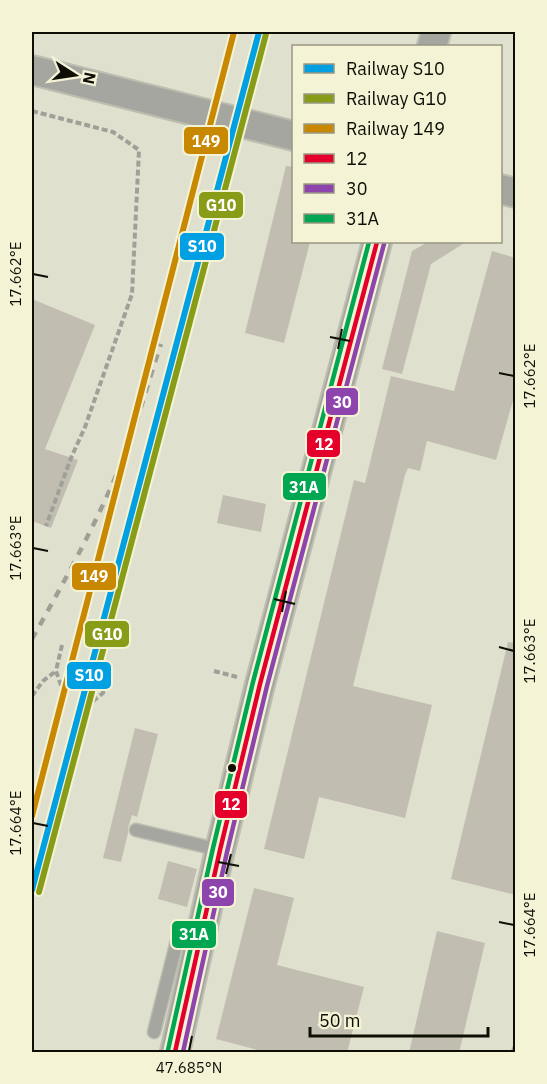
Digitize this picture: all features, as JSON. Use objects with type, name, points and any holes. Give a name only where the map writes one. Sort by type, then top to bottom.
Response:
[{"type":"street","points":[[32,70],[292,135]]},
{"type":"street","points":[[175,1053],[202,927],[260,684],[377,243]]},
{"type":"lane","points":[[136,830],[220,850]]},
{"type":"lane","points":[[154,1032],[178,937],[202,927]]},
{"type":"path","points":[[32,111],[113,132],[139,150],[132,294],[85,427],[46,526]]},
{"type":"path","points":[[62,645],[56,671],[63,691]]},
{"type":"path","points":[[32,696],[43,681],[56,671]]},
{"type":"path","points":[[86,707],[103,693],[108,674]]},
{"type":"building","points":[[286,166],[292,167],[292,243],[310,243],[284,343],[245,333]]},
{"type":"building","points":[[426,243],[464,243],[431,264],[402,374],[382,369],[412,251]]},
{"type":"building","points":[[492,251],[516,258],[516,390],[496,460],[427,441],[420,471],[408,468],[353,686],[432,705],[405,818],[319,797],[304,859],[264,849],[354,480],[365,483],[391,376],[454,391]]},
{"type":"building","points":[[32,299],[95,325],[45,449],[78,460],[51,528],[32,521]]},
{"type":"building","points":[[223,495],[266,504],[261,532],[217,523]]},
{"type":"building","points":[[508,642],[516,643],[516,895],[451,879]]},
{"type":"building","points":[[135,728],[158,734],[137,817],[132,815],[121,862],[103,858]]},
{"type":"building","points":[[168,861],[197,869],[187,907],[158,899]]},
{"type":"building","points":[[254,888],[294,898],[277,965],[364,987],[347,1053],[269,1053],[216,1039]]},
{"type":"building","points":[[437,931],[485,943],[459,1053],[409,1053]]},
{"type":"railway","points":[[32,639],[109,492],[130,441],[161,344]]},
{"type":"railway","points":[[513,1052],[516,1044]]},
{"type":"rail line","name":"149","points":[[32,816],[234,32]]},
{"type":"rail line","name":"S10","points":[[32,890],[259,32]]},
{"type":"rail line","name":"G10","points":[[39,892],[266,34]]},
{"type":"transit line","name":"31A","points":[[168,1050],[253,682],[369,243]]},
{"type":"transit line","name":"12","points":[[175,1052],[260,684],[377,243]]},
{"type":"transit line","name":"30","points":[[183,1052],[227,852],[267,686],[384,244]]}]
